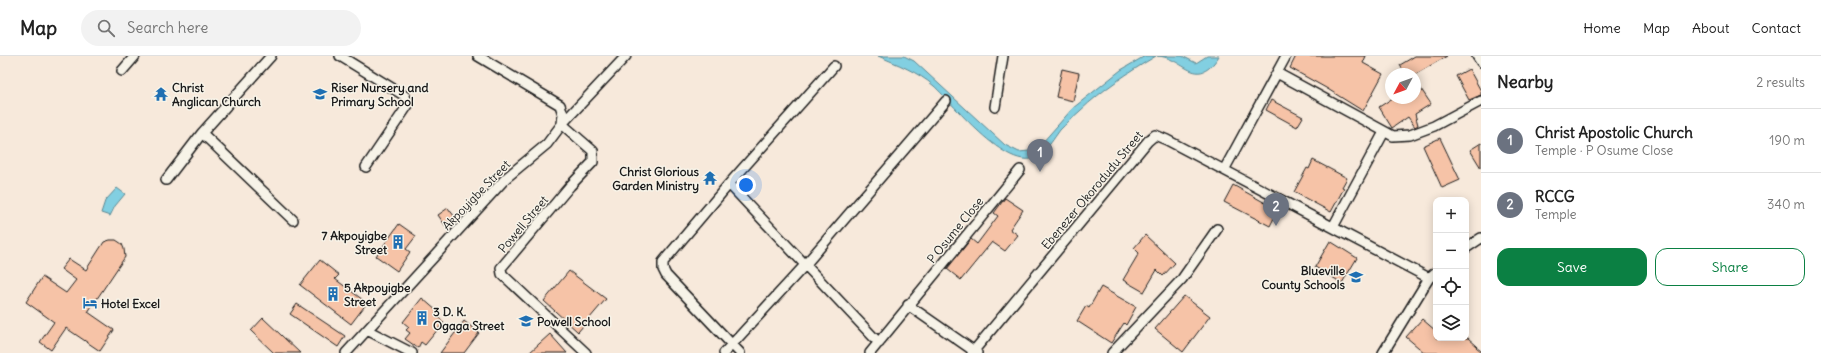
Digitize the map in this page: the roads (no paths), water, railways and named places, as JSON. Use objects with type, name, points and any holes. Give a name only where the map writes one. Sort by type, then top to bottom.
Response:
[{"type":"street","points":[[122,71],[135,56]]},
{"type":"street","points":[[166,180],[202,133],[271,56]]},
{"type":"street","points":[[340,56],[405,96],[408,104],[366,167]]},
{"type":"street","points":[[478,56],[560,105],[563,114],[562,124]]},
{"type":"street","name":"Akpoyigbe Street","points":[[346,353],[506,178],[547,144],[562,124],[626,56]]},
{"type":"street","points":[[995,107],[1003,56]]},
{"type":"street","points":[[1224,170],[1286,56]]},
{"type":"street","points":[[1477,56],[1481,62]]},
{"type":"street","points":[[740,353],[663,269],[664,262],[729,184],[834,66]]},
{"type":"street","points":[[1277,72],[1393,136],[1410,135],[1434,126],[1481,101]]},
{"type":"street","points":[[724,353],[805,266],[946,101]]},
{"type":"street","name":"Powell Street","points":[[562,124],[593,151],[593,162],[570,186],[502,268],[502,274],[586,353]]},
{"type":"street","points":[[1333,227],[1384,132]]},
{"type":"street","points":[[202,133],[293,220]]},
{"type":"street","name":"Ebenezer Okorodudu Street","points":[[974,352],[1148,141],[1155,136],[1167,140],[1333,227],[1433,275]]},
{"type":"street","name":"P Osume Close","points":[[870,353],[1020,170]]},
{"type":"street","points":[[729,184],[879,343]]},
{"type":"street","points":[[1112,353],[1182,279],[1216,230]]},
{"type":"street","points":[[1469,246],[1481,238]]},
{"type":"street","points":[[1383,353],[1433,275]]},
{"type":"street","points":[[908,305],[974,352]]},
{"type":"street","points":[[367,330],[412,353]]},
{"type":"water","points":[[878,56],[904,56],[914,61],[1005,145],[1019,152],[1029,151],[1042,143],[1073,108],[1121,70],[1145,56],[1156,56],[1097,96],[1060,130],[1041,154],[1029,159],[1015,157],[999,148],[969,122],[928,81],[907,69]]},
{"type":"water","points":[[1157,56],[1182,56],[1196,63],[1207,56],[1219,56],[1211,66],[1203,71],[1196,72],[1175,61]]},
{"type":"water","points":[[117,188],[125,194],[115,206],[110,216],[101,213],[105,201]]},
{"type":"place","name":"Christ Anglican Church","points":[[161,94]]},
{"type":"place","name":"Riser Nursery and Primary School","points":[[320,94]]},
{"type":"place","name":"Christ Apostolic Church","points":[[1040,172]]},
{"type":"place","name":"Christ Glorious Garden Ministry","points":[[710,178]]},
{"type":"place","name":"RCCG","points":[[1276,226]]},
{"type":"place","name":"7 Akpoyigbe Street","points":[[398,242]]},
{"type":"place","name":"Blueville County Schools","points":[[1356,277]]},
{"type":"place","name":"5 Akpoyigbe Street","points":[[333,294]]},
{"type":"place","name":"Hotel Excel","points":[[90,303]]},
{"type":"place","name":"3 D. K. Ogaga Street","points":[[422,318]]},
{"type":"place","name":"Powell School","points":[[526,321]]}]
